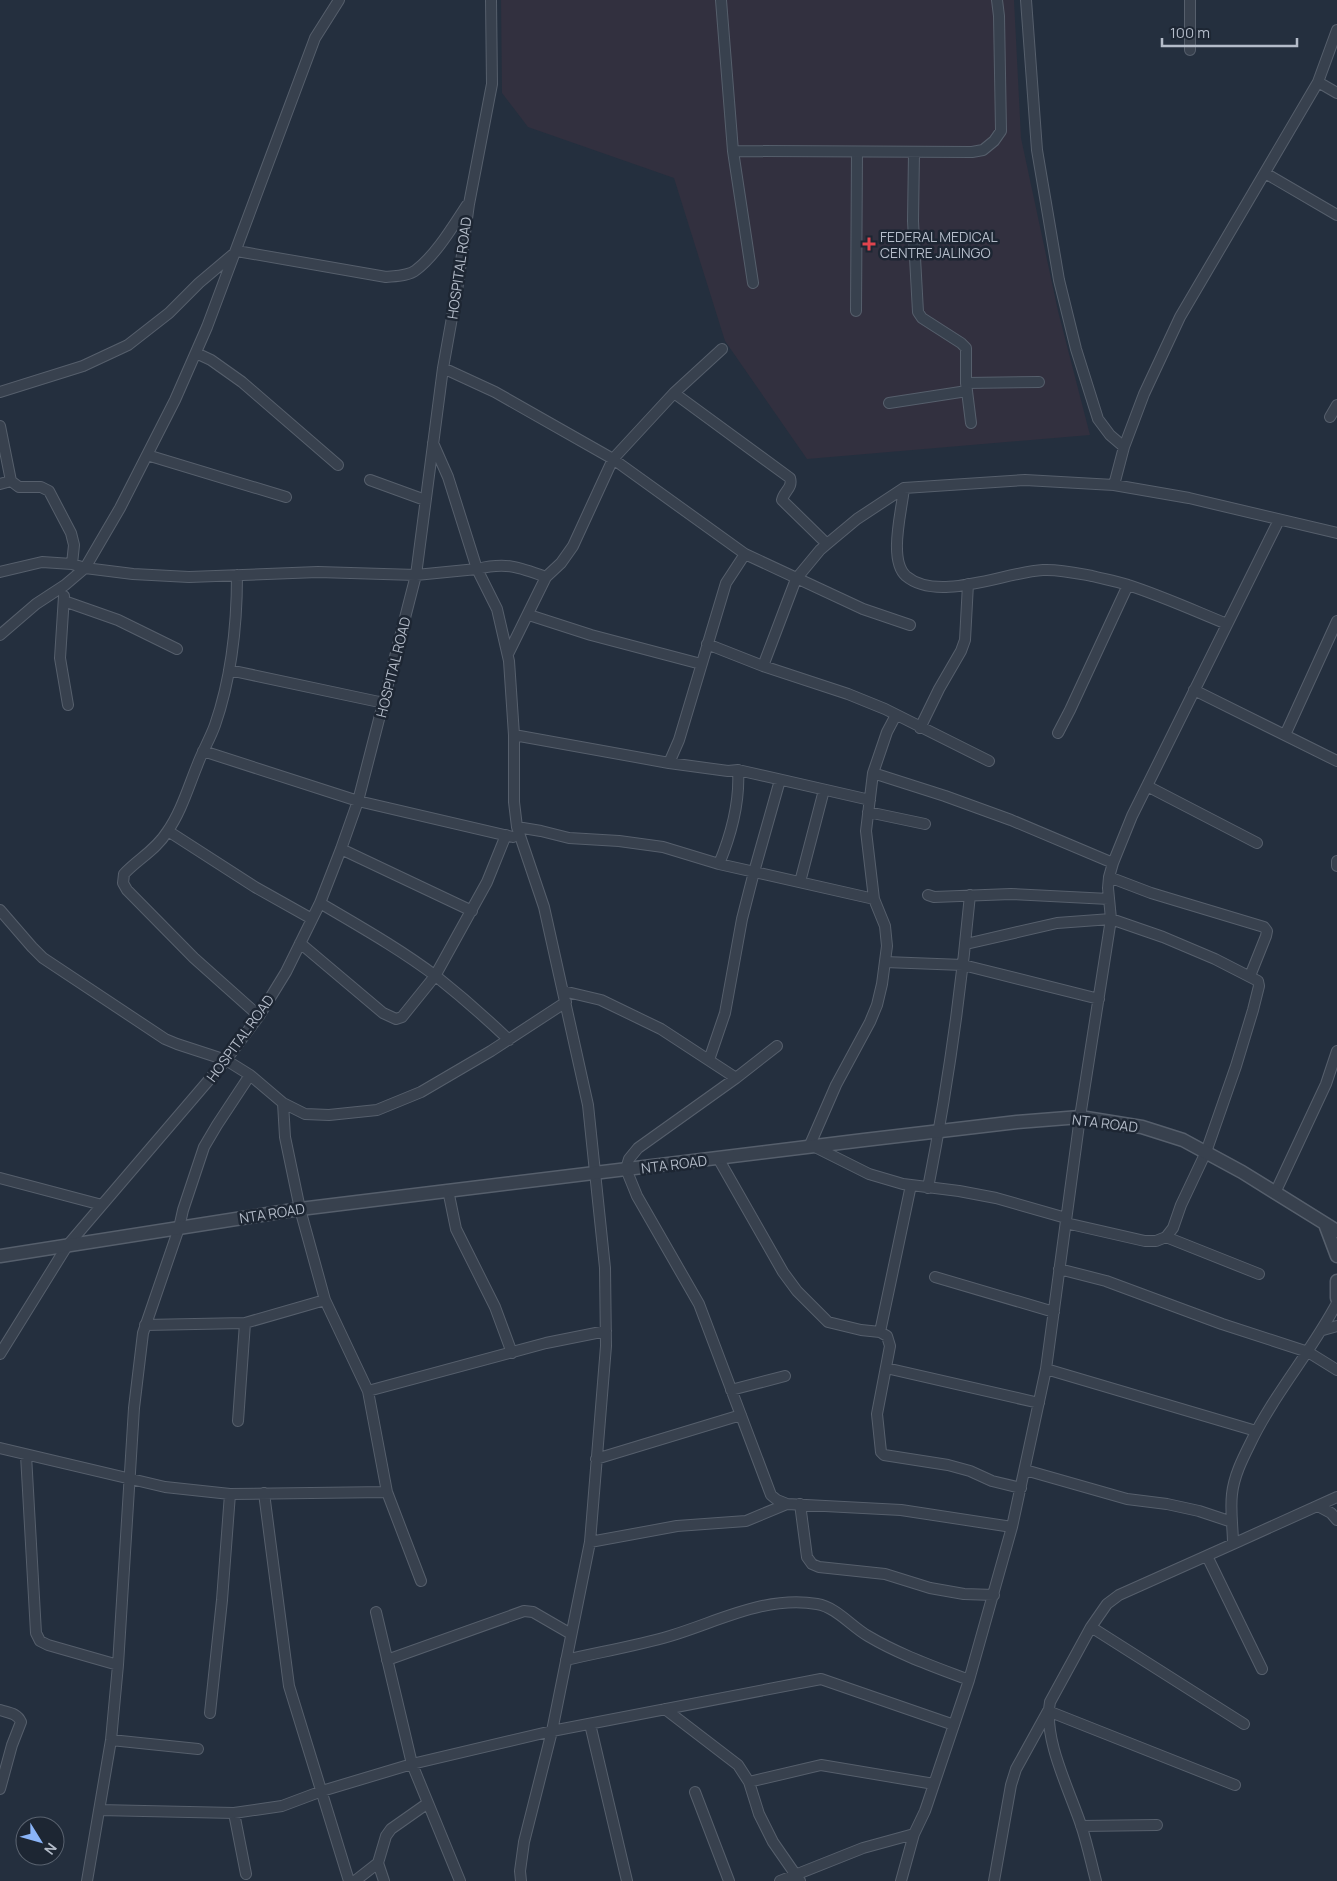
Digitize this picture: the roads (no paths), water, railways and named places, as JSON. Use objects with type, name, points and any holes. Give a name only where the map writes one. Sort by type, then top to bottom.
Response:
[{"type":"street","points":[[0,635],[36,604],[85,568],[120,508],[175,400],[196,353],[237,251],[316,38],[339,0]]},
{"type":"street","name":"HOSPITAL ROAD","points":[[0,1354],[67,1246],[226,1060],[259,1016],[286,972],[320,904],[341,849],[358,800],[416,575],[433,443],[469,204],[492,84],[490,0]]},
{"type":"street","points":[[721,0],[733,151],[753,283]]},
{"type":"street","points":[[733,151],[914,153],[972,152],[983,150],[1001,132],[999,16],[997,0]]},
{"type":"street","points":[[1026,0],[1038,150],[1059,280],[1076,349],[1098,419],[1110,435],[1124,447]]},
{"type":"street","points":[[1190,0],[1190,50]]},
{"type":"street","points":[[1114,486],[1124,447],[1144,394],[1180,316],[1318,82],[1337,30]]},
{"type":"street","points":[[1318,82],[1337,93]]},
{"type":"street","points":[[856,311],[857,152]]},
{"type":"street","points":[[914,153],[914,221],[918,312],[922,318],[962,343],[966,348],[966,387],[971,423]]},
{"type":"street","points":[[1264,173],[1337,215]]},
{"type":"street","points":[[237,251],[386,278],[402,275],[415,271],[431,256],[469,204]]},
{"type":"street","points":[[0,392],[83,366],[128,345],[163,318],[199,283],[237,251]]},
{"type":"street","points":[[508,654],[529,615],[546,577],[561,563],[573,546],[613,459],[674,393],[722,349]]},
{"type":"street","points":[[196,353],[211,360],[242,382],[338,465]]},
{"type":"street","points":[[444,368],[495,392],[613,459],[745,554],[796,579],[863,608],[910,625]]},
{"type":"street","points":[[889,403],[966,387],[1039,382]]},
{"type":"street","points":[[674,393],[790,478],[790,487],[782,500],[827,544]]},
{"type":"street","points":[[1330,417],[1337,405]]},
{"type":"street","points":[[0,426],[11,481],[19,487],[41,486],[50,491],[71,533],[74,545],[72,564]]},
{"type":"street","points":[[433,443],[448,477],[477,569],[497,609],[508,654],[514,735],[514,802],[517,827],[544,907],[588,1105],[605,1268],[606,1331],[590,1542],[552,1731],[524,1842],[520,1871],[522,1881]]},
{"type":"street","points":[[147,455],[286,497]]},
{"type":"street","points":[[370,480],[425,500]]},
{"type":"street","points":[[763,666],[796,579],[827,544],[857,519],[904,488],[1025,480],[1114,486],[1189,498],[1337,533]]},
{"type":"street","points":[[0,484],[11,481]]},
{"type":"street","points":[[904,488],[896,543],[898,563],[905,574],[915,582],[929,586],[968,584],[1010,574],[1044,570],[1076,573],[1128,585],[1227,624]]},
{"type":"street","points":[[901,1881],[914,1834],[934,1784],[969,1680],[994,1595],[1012,1527],[1039,1403],[1046,1368],[1080,1117],[1112,919],[1109,899],[1109,877],[1132,816],[1279,520]]},
{"type":"street","points":[[669,763],[679,740],[726,583],[745,554]]},
{"type":"street","points":[[0,572],[42,562],[72,564],[85,568],[132,574],[189,577],[318,572],[416,575],[506,565],[546,577]]},
{"type":"street","points":[[237,575],[237,616],[229,670],[225,691],[214,726],[180,808],[168,831],[155,849],[124,874],[123,883],[127,890],[194,958],[259,1016]]},
{"type":"street","points":[[920,728],[965,640],[968,584]]},
{"type":"street","points":[[64,585],[60,658],[68,705]]},
{"type":"street","points":[[1058,733],[1128,585]]},
{"type":"street","points":[[64,601],[118,620],[177,649]]},
{"type":"street","points":[[529,615],[592,635],[701,664]]},
{"type":"street","points":[[1285,735],[1333,640],[1337,621]]},
{"type":"street","points":[[707,644],[763,666],[848,694],[896,715],[989,761]]},
{"type":"street","points":[[229,670],[384,703]]},
{"type":"street","points":[[1194,690],[1337,760]]},
{"type":"street","points":[[896,715],[887,732],[873,773],[866,831],[874,899],[885,926],[885,962],[877,1005],[836,1085],[812,1147],[869,1174],[911,1185],[996,1198],[1066,1221],[1145,1241],[1156,1241],[1166,1237],[1173,1228],[1181,1205],[1206,1152],[1236,1066],[1259,986],[1258,981],[1215,959],[1163,937],[1112,919],[1057,922],[966,944]]},
{"type":"street","points":[[514,735],[669,763],[728,771],[738,770],[870,800]]},
{"type":"street","points":[[203,751],[358,800],[521,838]]},
{"type":"street","points":[[719,864],[727,845],[739,788],[738,770]]},
{"type":"street","points":[[873,773],[946,796],[1003,817],[1113,863]]},
{"type":"street","points":[[709,1060],[725,1014],[742,919],[780,780]]},
{"type":"street","points":[[1147,786],[1257,843]]},
{"type":"street","points":[[800,882],[824,790]]},
{"type":"street","points":[[868,812],[925,824]]},
{"type":"street","points":[[517,827],[568,838],[619,841],[663,847],[719,864],[874,899]]},
{"type":"street","points":[[168,831],[255,887],[312,919]]},
{"type":"street","points":[[300,943],[391,1018],[402,1017],[435,976],[487,882],[506,835]]},
{"type":"street","points":[[341,849],[472,910]]},
{"type":"street","points":[[1337,860],[1337,866]]},
{"type":"street","points":[[1109,877],[1151,893],[1264,927],[1267,931],[1266,936],[1250,976]]},
{"type":"street","points":[[928,895],[934,897],[1011,894],[1109,899]]},
{"type":"street","points":[[928,1188],[939,1131],[963,965],[970,895]]},
{"type":"street","points":[[320,904],[369,932],[435,976],[478,1011],[509,1040]]},
{"type":"street","points":[[0,910],[43,958],[152,1030],[177,1044],[226,1060],[283,1102],[305,1114],[329,1115],[377,1110],[421,1092],[509,1040],[566,1002]]},
{"type":"street","points":[[885,962],[963,965],[1099,999]]},
{"type":"street","points":[[563,991],[601,1000],[661,1029],[736,1078]]},
{"type":"street","points":[[777,1046],[736,1078],[638,1148],[629,1159],[626,1169],[637,1196],[699,1304],[771,1494],[777,1500],[787,1504],[901,1510],[1012,1527]]},
{"type":"street","points":[[1275,1193],[1326,1084],[1337,1051]]},
{"type":"street","points":[[87,1881],[111,1740],[118,1665],[134,1408],[142,1333],[179,1228],[182,1210],[204,1147],[250,1076]]},
{"type":"street","points":[[283,1102],[285,1138],[300,1209],[325,1300],[368,1391],[388,1492],[421,1581]]},
{"type":"street","name":"NTA ROAD","points":[[0,1256],[300,1209],[939,1131],[1080,1117],[1142,1127],[1183,1140],[1337,1230]]},
{"type":"street","points":[[718,1158],[783,1272],[797,1291],[828,1322],[861,1330],[880,1332],[887,1336],[890,1346],[878,1414],[880,1452],[884,1455],[948,1465],[970,1471],[992,1481],[1021,1488]]},
{"type":"street","points":[[0,1178],[102,1205]]},
{"type":"street","points":[[880,1332],[911,1185]]},
{"type":"street","points":[[448,1190],[456,1229],[495,1307],[512,1354]]},
{"type":"street","points":[[1325,1224],[1337,1256]]},
{"type":"street","points":[[1166,1237],[1259,1274]]},
{"type":"street","points":[[1060,1269],[1106,1281],[1222,1324],[1308,1352],[1337,1370]]},
{"type":"street","points":[[935,1277],[1054,1312]]},
{"type":"street","points":[[1337,1281],[1337,1298]]},
{"type":"street","points":[[145,1326],[245,1323],[325,1300]]},
{"type":"street","points":[[1234,1544],[1232,1494],[1239,1466],[1256,1431],[1280,1390],[1323,1330],[1337,1303]]},
{"type":"street","points":[[238,1422],[245,1323]]},
{"type":"street","points":[[1323,1330],[1337,1326]]},
{"type":"street","points":[[368,1391],[512,1354],[546,1343],[606,1331]]},
{"type":"street","points":[[886,1368],[1039,1403]]},
{"type":"street","points":[[1046,1368],[1256,1431]]},
{"type":"street","points":[[732,1390],[784,1376]]},
{"type":"street","points":[[596,1459],[741,1415]]},
{"type":"street","points":[[0,1448],[166,1487],[230,1494],[388,1492]]},
{"type":"street","points":[[26,1455],[36,1633],[40,1642],[118,1665]]},
{"type":"street","points":[[1025,1470],[1127,1499],[1167,1504],[1199,1511],[1232,1522]]},
{"type":"street","points":[[264,1493],[289,1686],[349,1881]]},
{"type":"street","points":[[210,1713],[222,1600],[230,1494]]},
{"type":"street","points":[[994,1881],[1011,1785],[1016,1770],[1048,1711],[1053,1694],[1091,1627],[1107,1604],[1119,1596],[1337,1497]]},
{"type":"street","points":[[590,1542],[677,1526],[746,1521],[787,1504]]},
{"type":"street","points":[[800,1504],[807,1557],[812,1564],[818,1567],[885,1574],[930,1588],[964,1594],[994,1595]]},
{"type":"street","points":[[1318,1506],[1331,1513],[1337,1520]]},
{"type":"street","points":[[1207,1556],[1262,1669]]},
{"type":"street","points":[[566,1660],[669,1636],[756,1607],[797,1603],[818,1604],[829,1608],[867,1636],[906,1656],[969,1680]]},
{"type":"street","points":[[387,1660],[524,1611],[538,1614],[571,1634]]},
{"type":"street","points":[[376,1612],[412,1764],[460,1881]]},
{"type":"street","points":[[1091,1627],[1244,1724]]},
{"type":"street","points":[[99,1810],[234,1813],[282,1806],[322,1791],[412,1764],[552,1731],[821,1679],[954,1725]]},
{"type":"street","points":[[665,1709],[738,1765],[749,1782],[758,1814],[773,1842],[798,1878]]},
{"type":"street","points":[[0,1710],[14,1714],[19,1717],[21,1722],[12,1745],[0,1789]]},
{"type":"street","points":[[1048,1711],[1235,1785]]},
{"type":"street","points":[[1048,1711],[1052,1740],[1081,1826],[1096,1881]]},
{"type":"street","points":[[590,1724],[627,1881]]},
{"type":"street","points":[[111,1740],[198,1749]]},
{"type":"street","points":[[749,1782],[821,1765],[934,1784]]},
{"type":"street","points":[[695,1792],[729,1881]]},
{"type":"street","points":[[356,1881],[378,1863],[386,1836],[391,1828],[428,1802]]},
{"type":"street","points":[[234,1813],[246,1874]]},
{"type":"street","points":[[1081,1826],[1157,1825]]},
{"type":"street","points":[[780,1881],[798,1878],[863,1848],[914,1834]]},
{"type":"street","points":[[378,1863],[384,1881]]},
{"type":"place","name":"FEDERAL MEDICAL CENTRE JALINGO","points":[[869,244]]}]
